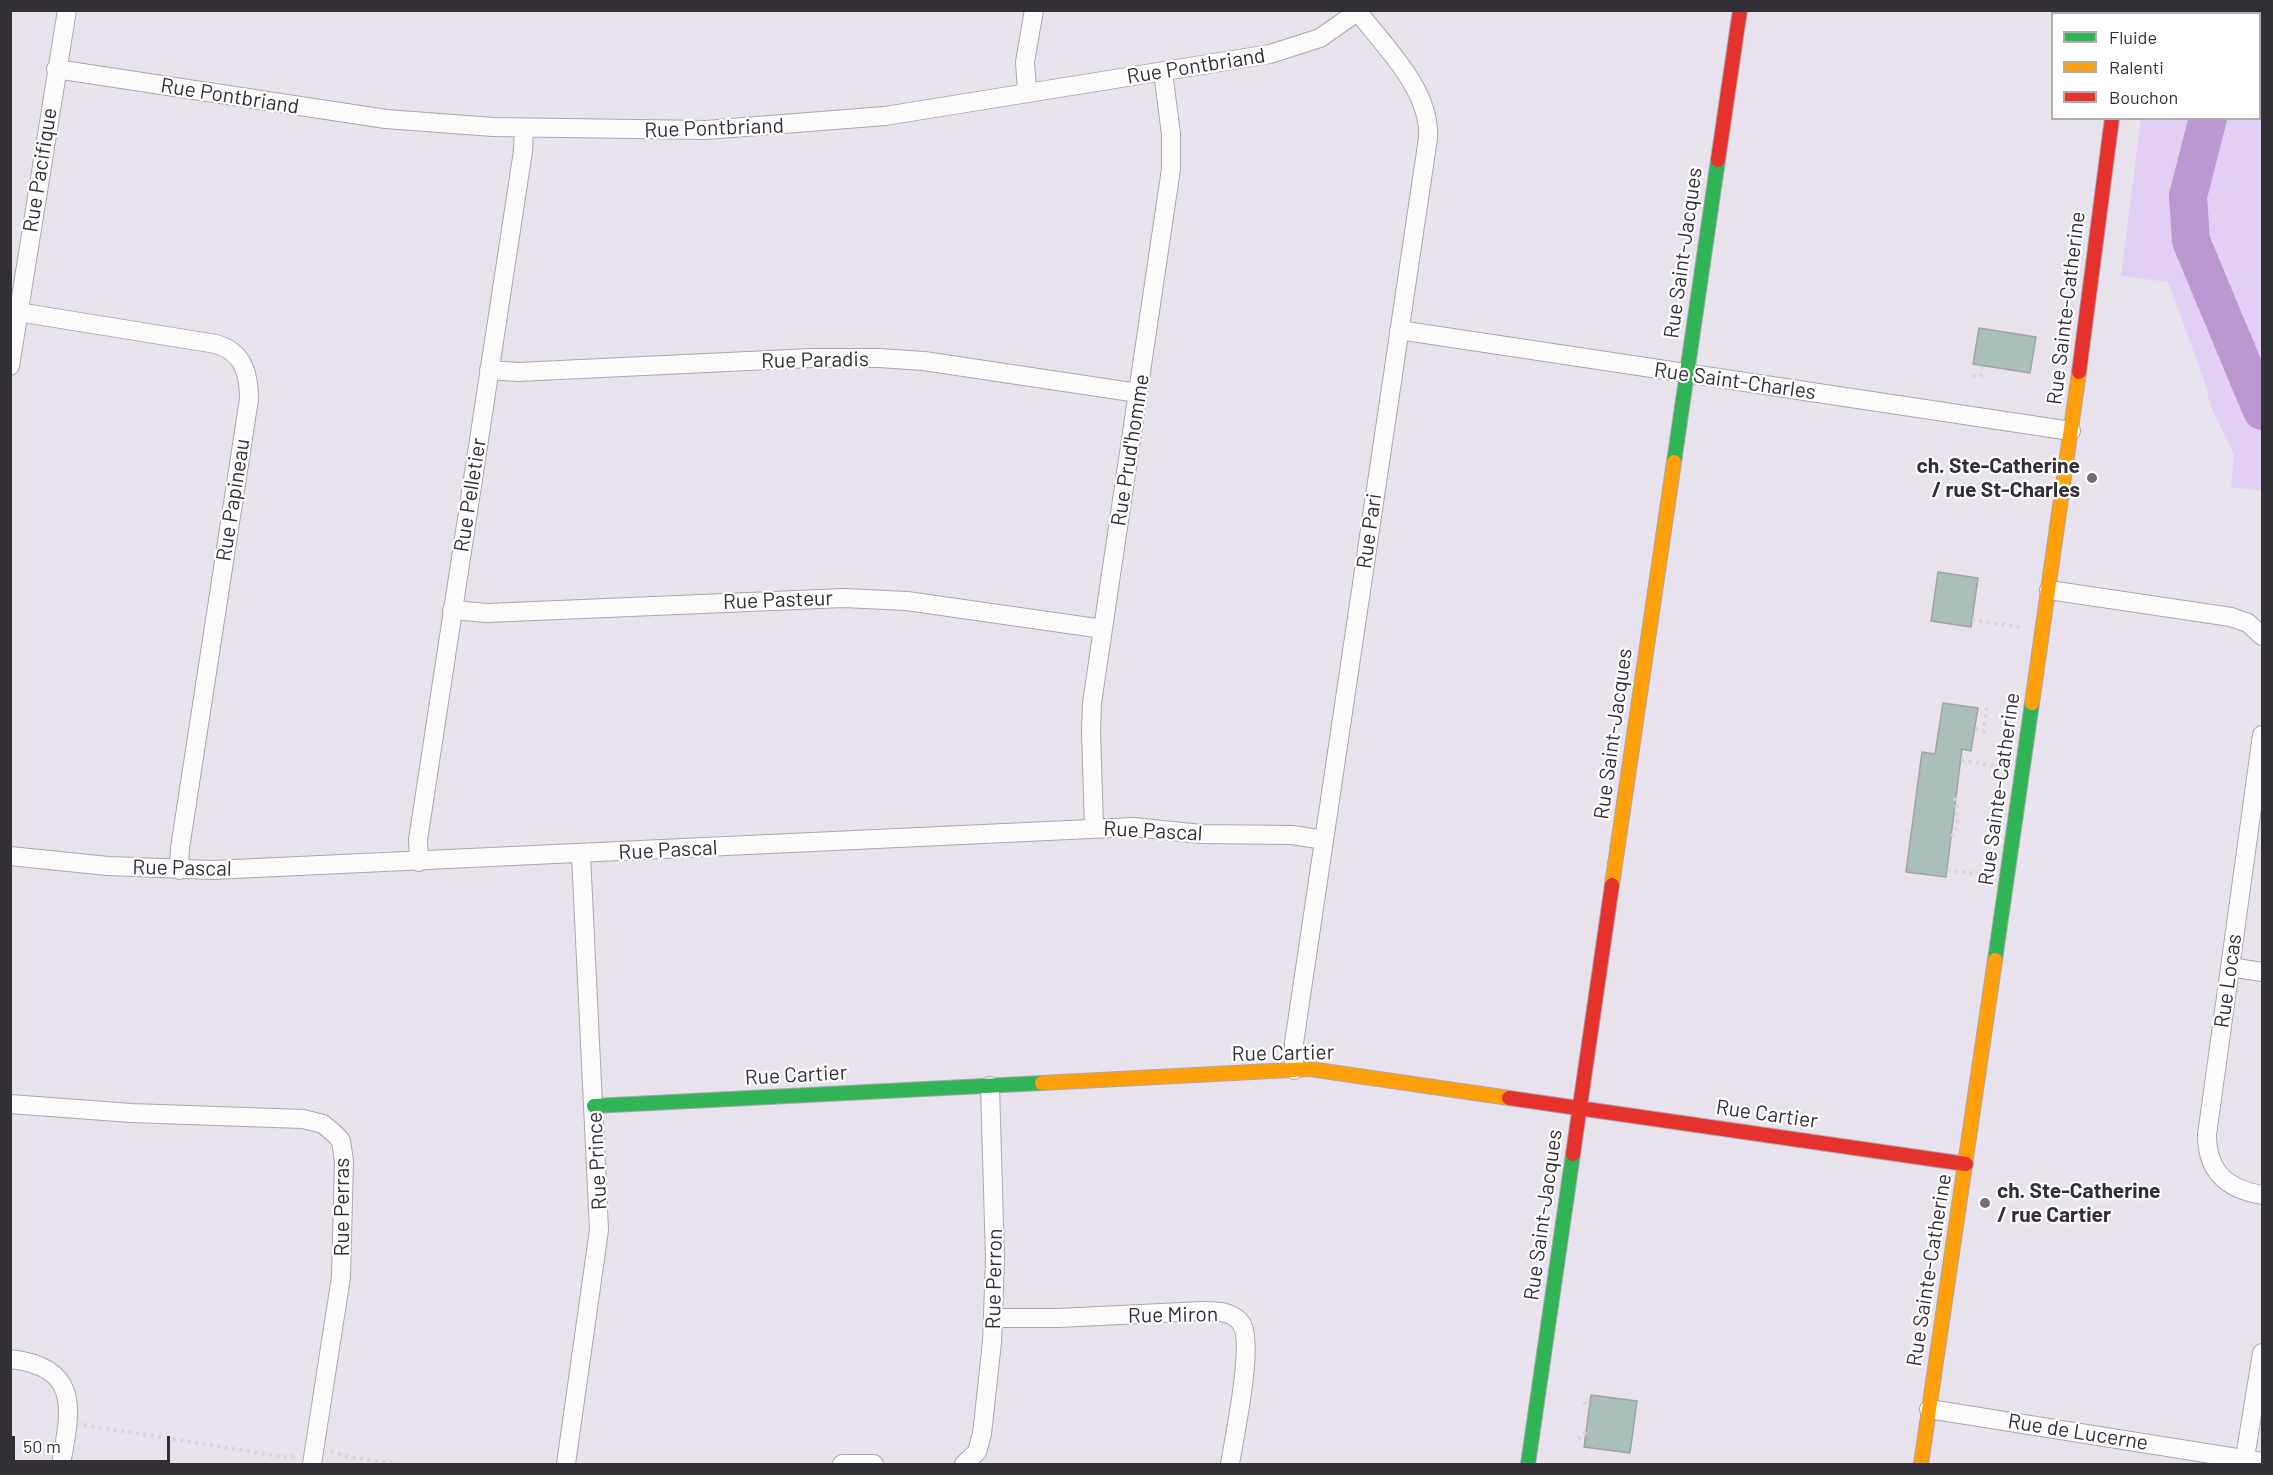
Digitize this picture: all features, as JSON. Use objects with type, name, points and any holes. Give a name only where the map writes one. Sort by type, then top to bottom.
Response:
[{"type":"street","name":"Rue Pacifique","points":[[10,366],[67,10]]},
{"type":"street","points":[[1027,91],[1025,62],[1034,10]]},
{"type":"street","name":"Rue Saint-Jacques","points":[[1528,1464],[1740,10]]},
{"type":"street","name":"Rue Pontbriand","points":[[56,69],[358,116],[524,129],[667,131],[775,127],[885,116],[1027,91],[1163,72],[1293,48],[1335,30],[1359,11]]},
{"type":"street","name":"Rue Pari","points":[[1294,1070],[1294,1043],[1428,138],[1428,119],[1421,96],[1359,11]]},
{"type":"street","name":"Rue Prud'homme","points":[[1094,828],[1091,718],[1171,169],[1171,134],[1163,72]]},
{"type":"street","name":"Rue Sainte-Catherine","points":[[1922,1464],[2049,590],[2112,120]]},
{"type":"street","name":"Rue Pelletier","points":[[419,862],[418,840],[523,151],[524,129]]},
{"type":"street","name":"Rue Papineau","points":[[18,312],[216,344],[232,351],[240,358],[248,376],[249,399],[180,848],[179,870]]},
{"type":"street","name":"Rue Saint-Charles","points":[[1399,330],[2071,431]]},
{"type":"street","name":"Rue Paradis","points":[[489,370],[530,372],[811,358],[879,358],[924,361],[1138,393]]},
{"type":"street","points":[[2049,590],[2231,617],[2248,623],[2262,636]]},
{"type":"street","name":"Rue Pasteur","points":[[452,610],[487,613],[844,598],[924,603],[1103,629]]},
{"type":"street","name":"Rue Locas","points":[[2262,735],[2207,1149],[2210,1162],[2224,1181],[2243,1191],[2262,1195]]},
{"type":"street","name":"Rue Pascal","points":[[10,856],[179,870],[581,855],[1094,828],[1133,827],[1201,834],[1292,835],[1324,840]]},
{"type":"street","name":"Rue Prince","points":[[566,1464],[597,1257],[599,1200],[581,855]]},
{"type":"street","points":[[2230,967],[2262,972]]},
{"type":"street","name":"Rue Cartier","points":[[594,1106],[1325,1070],[1966,1164]]},
{"type":"street","name":"Rue Perron","points":[[964,1464],[976,1452],[982,1434],[994,1318],[994,1205],[990,1086]]},
{"type":"street","name":"Rue Perras","points":[[10,1104],[130,1113],[303,1119],[322,1124],[336,1135],[343,1151],[343,1252],[305,1460]]},
{"type":"street","name":"Rue Miron","points":[[994,1318],[1058,1318],[1203,1311],[1217,1311],[1234,1317],[1245,1329],[1247,1348],[1230,1464]]},
{"type":"street","points":[[2251,1462],[2262,1353]]},
{"type":"street","points":[[10,1359],[42,1365],[63,1384],[68,1402],[69,1421],[62,1464]]},
{"type":"street","name":"Rue de Lucerne","points":[[1929,1408],[2251,1462]]},
{"type":"street","points":[[842,1464],[874,1464]]},
{"type":"path","points":[[1973,376],[1981,376],[1982,366]]},
{"type":"path","points":[[1972,620],[2029,628]]},
{"type":"path","points":[[1975,729],[1984,730],[1987,705]]},
{"type":"path","points":[[1961,760],[2007,767]]},
{"type":"path","points":[[1952,837],[1958,819],[1956,797]]},
{"type":"path","points":[[1947,870],[1991,876]]},
{"type":"path","points":[[1584,1402],[1589,1408]]},
{"type":"path","points":[[81,1424],[133,1435],[305,1460]]},
{"type":"path","points":[[1578,1439],[1586,1432]]},
{"type":"path","points":[[327,1450],[348,1457],[399,1464]]},
{"type":"shaded area","points":[[2262,11],[2262,491],[2231,487],[2234,454],[2211,407],[2204,380],[2168,282],[2121,276],[2141,120],[2261,120],[2261,12],[2154,12]]},
{"type":"building","points":[[1979,328],[2036,337],[2030,373],[1973,364]]},
{"type":"building","points":[[1938,572],[1978,578],[1971,627],[1931,621]]},
{"type":"building","points":[[1943,703],[1978,708],[1971,751],[1962,749],[1946,877],[1906,872],[1922,752],[1935,754]]},
{"type":"building","points":[[1591,1395],[1637,1401],[1630,1453],[1584,1447]]},
{"type":"waterway","points":[[2207,120],[2188,196],[2191,241],[2262,411]]},
{"type":"traffic: fast","points":[[1674,462],[1718,160]]},
{"type":"traffic: fast","points":[[1995,960],[2032,703]]},
{"type":"traffic: fast","points":[[594,1106],[1042,1083]]},
{"type":"traffic: fast","points":[[1528,1464],[1573,1154]]},
{"type":"traffic: slow","points":[[2032,703],[2079,372]]},
{"type":"traffic: slow","points":[[1612,885],[1674,462]]},
{"type":"traffic: slow","points":[[1921,1464],[1995,960]]},
{"type":"traffic: slow","points":[[1042,1083],[1310,1069],[1509,1098]]},
{"type":"traffic: jam","points":[[1718,160],[1740,10]]},
{"type":"traffic: jam","points":[[2079,372],[2112,120]]},
{"type":"traffic: jam","points":[[1573,1154],[1612,885]]},
{"type":"traffic: jam","points":[[1509,1098],[1966,1164]]},
{"type":"place","name":"ch. Ste-Catherine / rue St-Charles","points":[[2092,478]]},
{"type":"place","name":"ch. Ste-Catherine / rue Cartier","points":[[1985,1203]]}]
